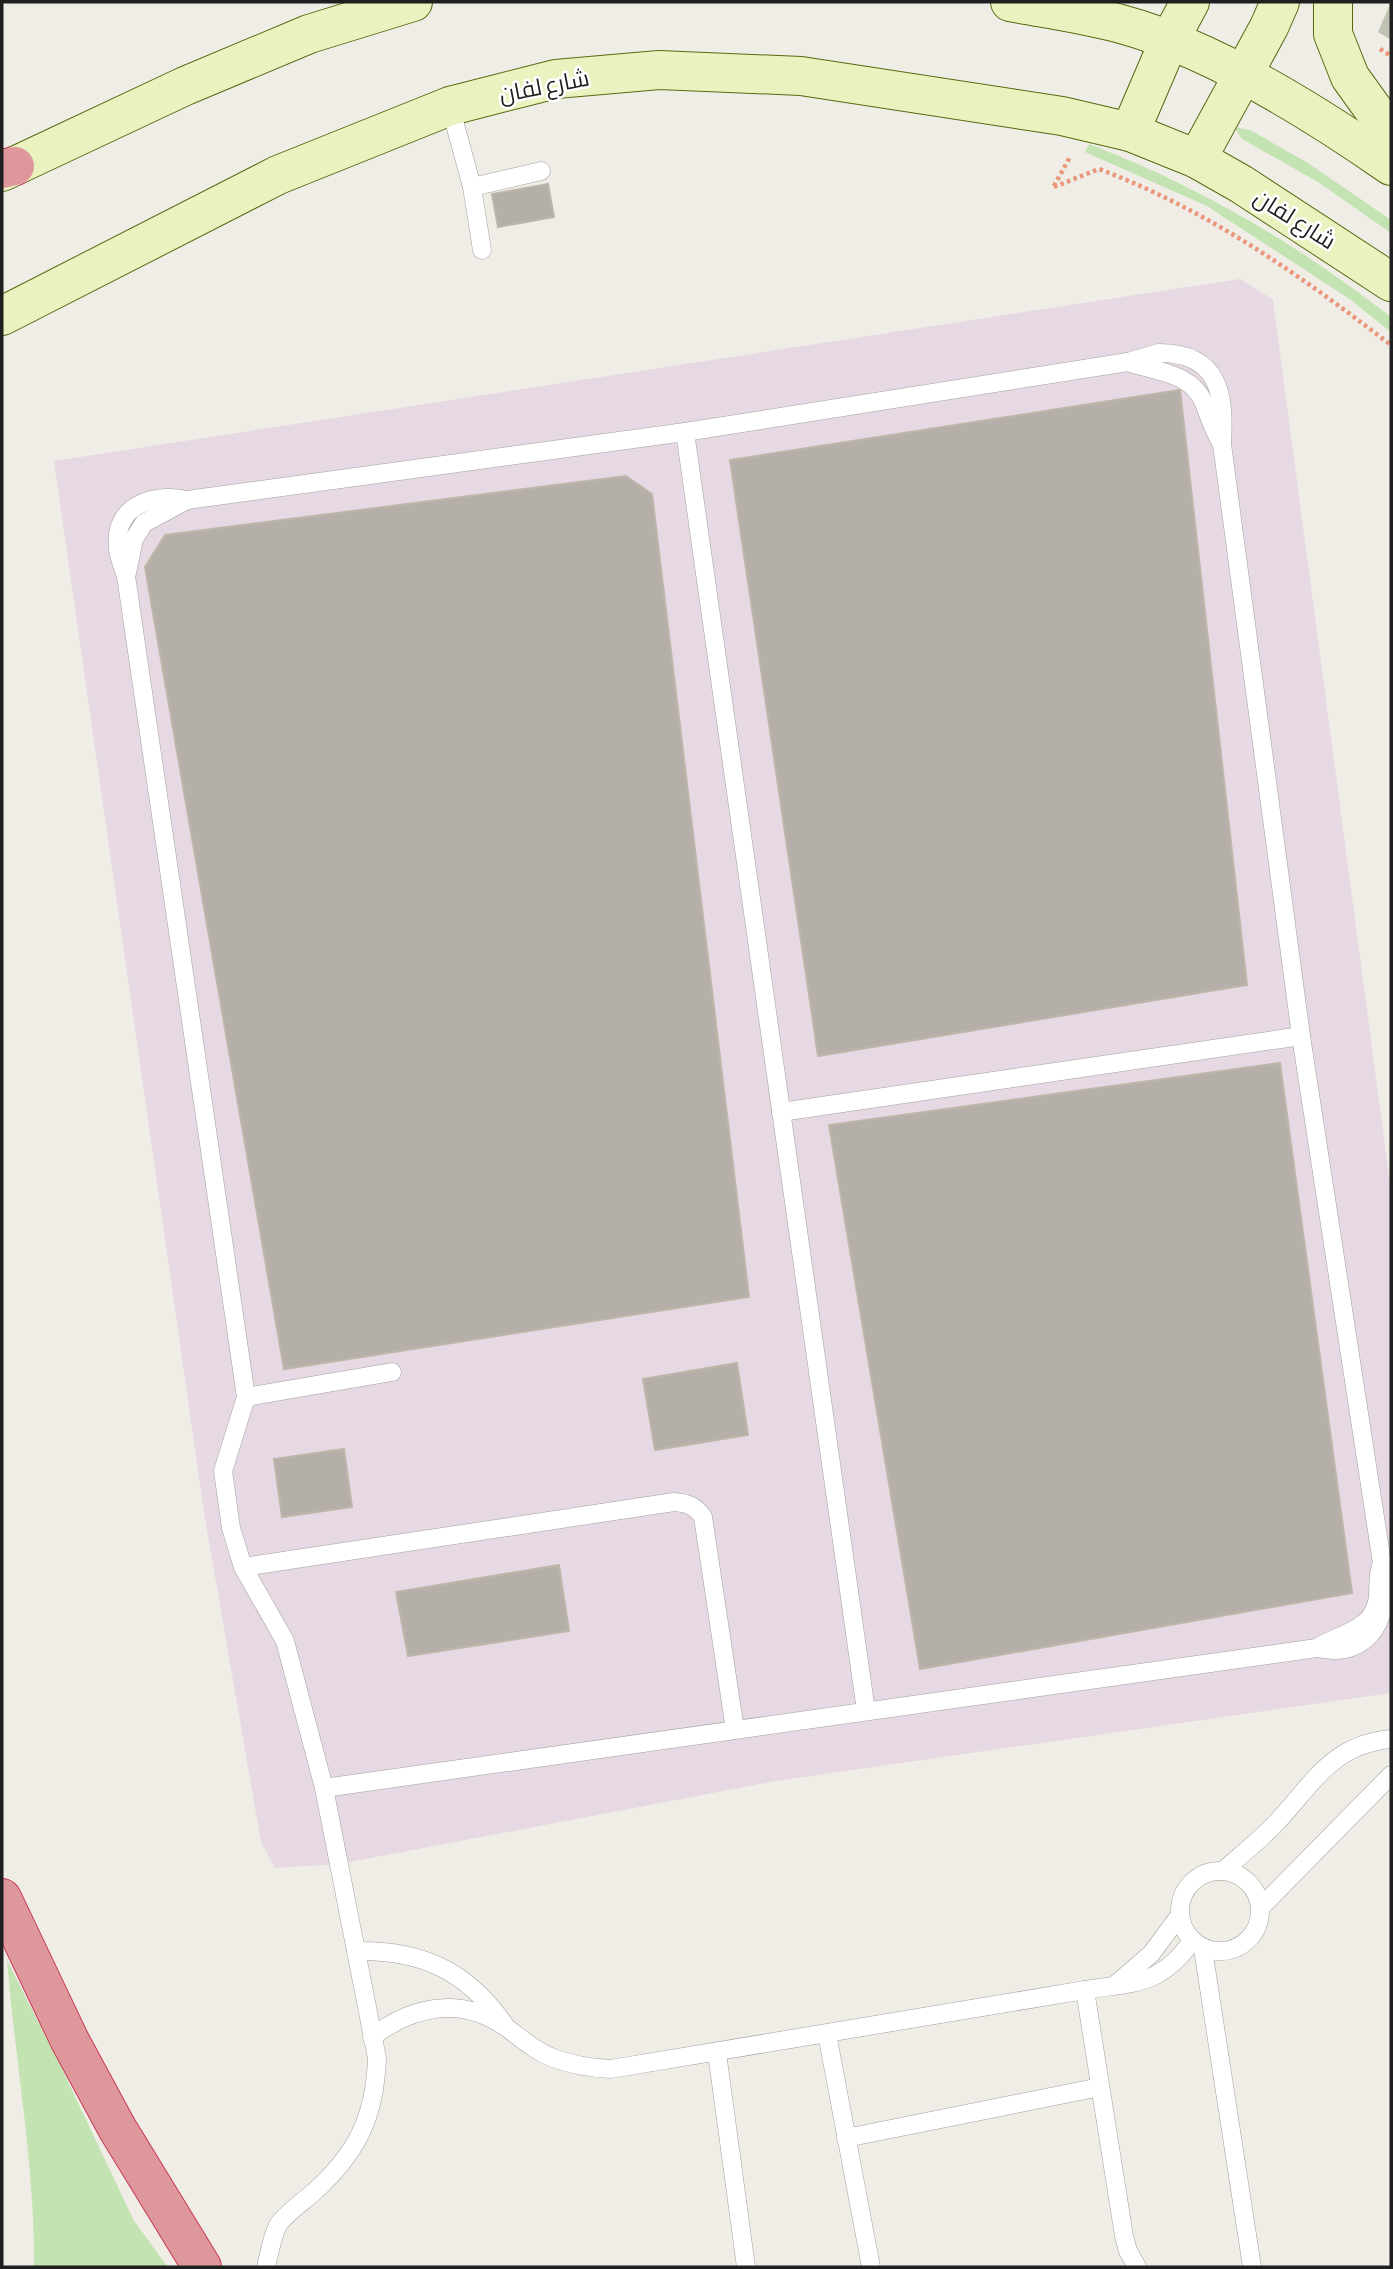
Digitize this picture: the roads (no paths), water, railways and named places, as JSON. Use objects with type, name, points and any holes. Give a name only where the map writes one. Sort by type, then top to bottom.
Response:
[{"type":"highway","points":[[2,1898],[70,2041],[117,2128],[202,2267]]},
{"type":"street","points":[[6,169],[185,86],[309,34],[413,2]]},
{"type":"street","points":[[1010,2],[1121,24],[1169,41],[1242,75],[1363,146],[1391,166]]},
{"type":"street","points":[[1129,132],[1169,41],[1190,2]]},
{"type":"street","points":[[1197,159],[1280,2]]},
{"type":"street","points":[[1333,2],[1333,34],[1350,77],[1391,134]]},
{"type":"street","name":"شارع لفان","points":[[2,316],[278,175],[450,106],[556,79],[659,70],[801,76],[1062,116],[1129,132],[1197,159],[1344,249],[1391,282]]},
{"type":"lane","points":[[450,106],[471,187],[482,250]]},
{"type":"lane","points":[[471,187],[541,171]]},
{"type":"lane","points":[[266,2267],[279,2223],[331,2176],[361,2134],[371,2110],[376,2085],[377,2058],[324,1788],[285,1641],[243,1567],[225,1500],[223,1471],[246,1397],[126,576],[138,530],[152,516],[187,500],[685,432],[1128,362],[1180,377],[1190,383],[1204,402],[1210,423],[1222,444],[1301,1036],[1382,1563],[1377,1580],[1378,1600],[1369,1619],[1361,1626],[1317,1648],[324,1788]]},
{"type":"lane","points":[[685,432],[866,1711]]},
{"type":"lane","points":[[781,1112],[1301,1036]]},
{"type":"lane","points":[[246,1397],[392,1372]]},
{"type":"lane","points":[[243,1567],[661,1504],[686,1503],[696,1508],[703,1517],[736,1730]]},
{"type":"lane","points":[[1223,1871],[1274,1825],[1331,1762],[1357,1746],[1391,1739]]},
{"type":"lane","points":[[1261,1907],[1391,1775]]},
{"type":"lane","points":[[1197,1945],[1217,1952],[1244,1944],[1257,1928],[1261,1907],[1249,1882],[1237,1874],[1209,1872],[1197,1878],[1187,1888],[1181,1901],[1180,1915],[1184,1929],[1197,1945],[1252,2267]]},
{"type":"lane","points":[[1115,1985],[1151,1954],[1180,1915]]},
{"type":"lane","points":[[372,2037],[407,2015],[427,2009],[448,2008],[469,2011],[506,2027],[527,2044],[551,2057],[580,2067],[611,2069],[1133,1984],[1151,1979],[1197,1945]]},
{"type":"lane","points":[[356,1951],[381,1950],[407,1954],[453,1973],[474,1988],[492,2006],[506,2027]]},
{"type":"lane","points":[[1085,1990],[1124,2236],[1128,2251],[1137,2267]]},
{"type":"lane","points":[[827,2034],[871,2267]]},
{"type":"lane","points":[[717,2053],[746,2267]]},
{"type":"lane","points":[[846,2138],[1101,2087]]}]
